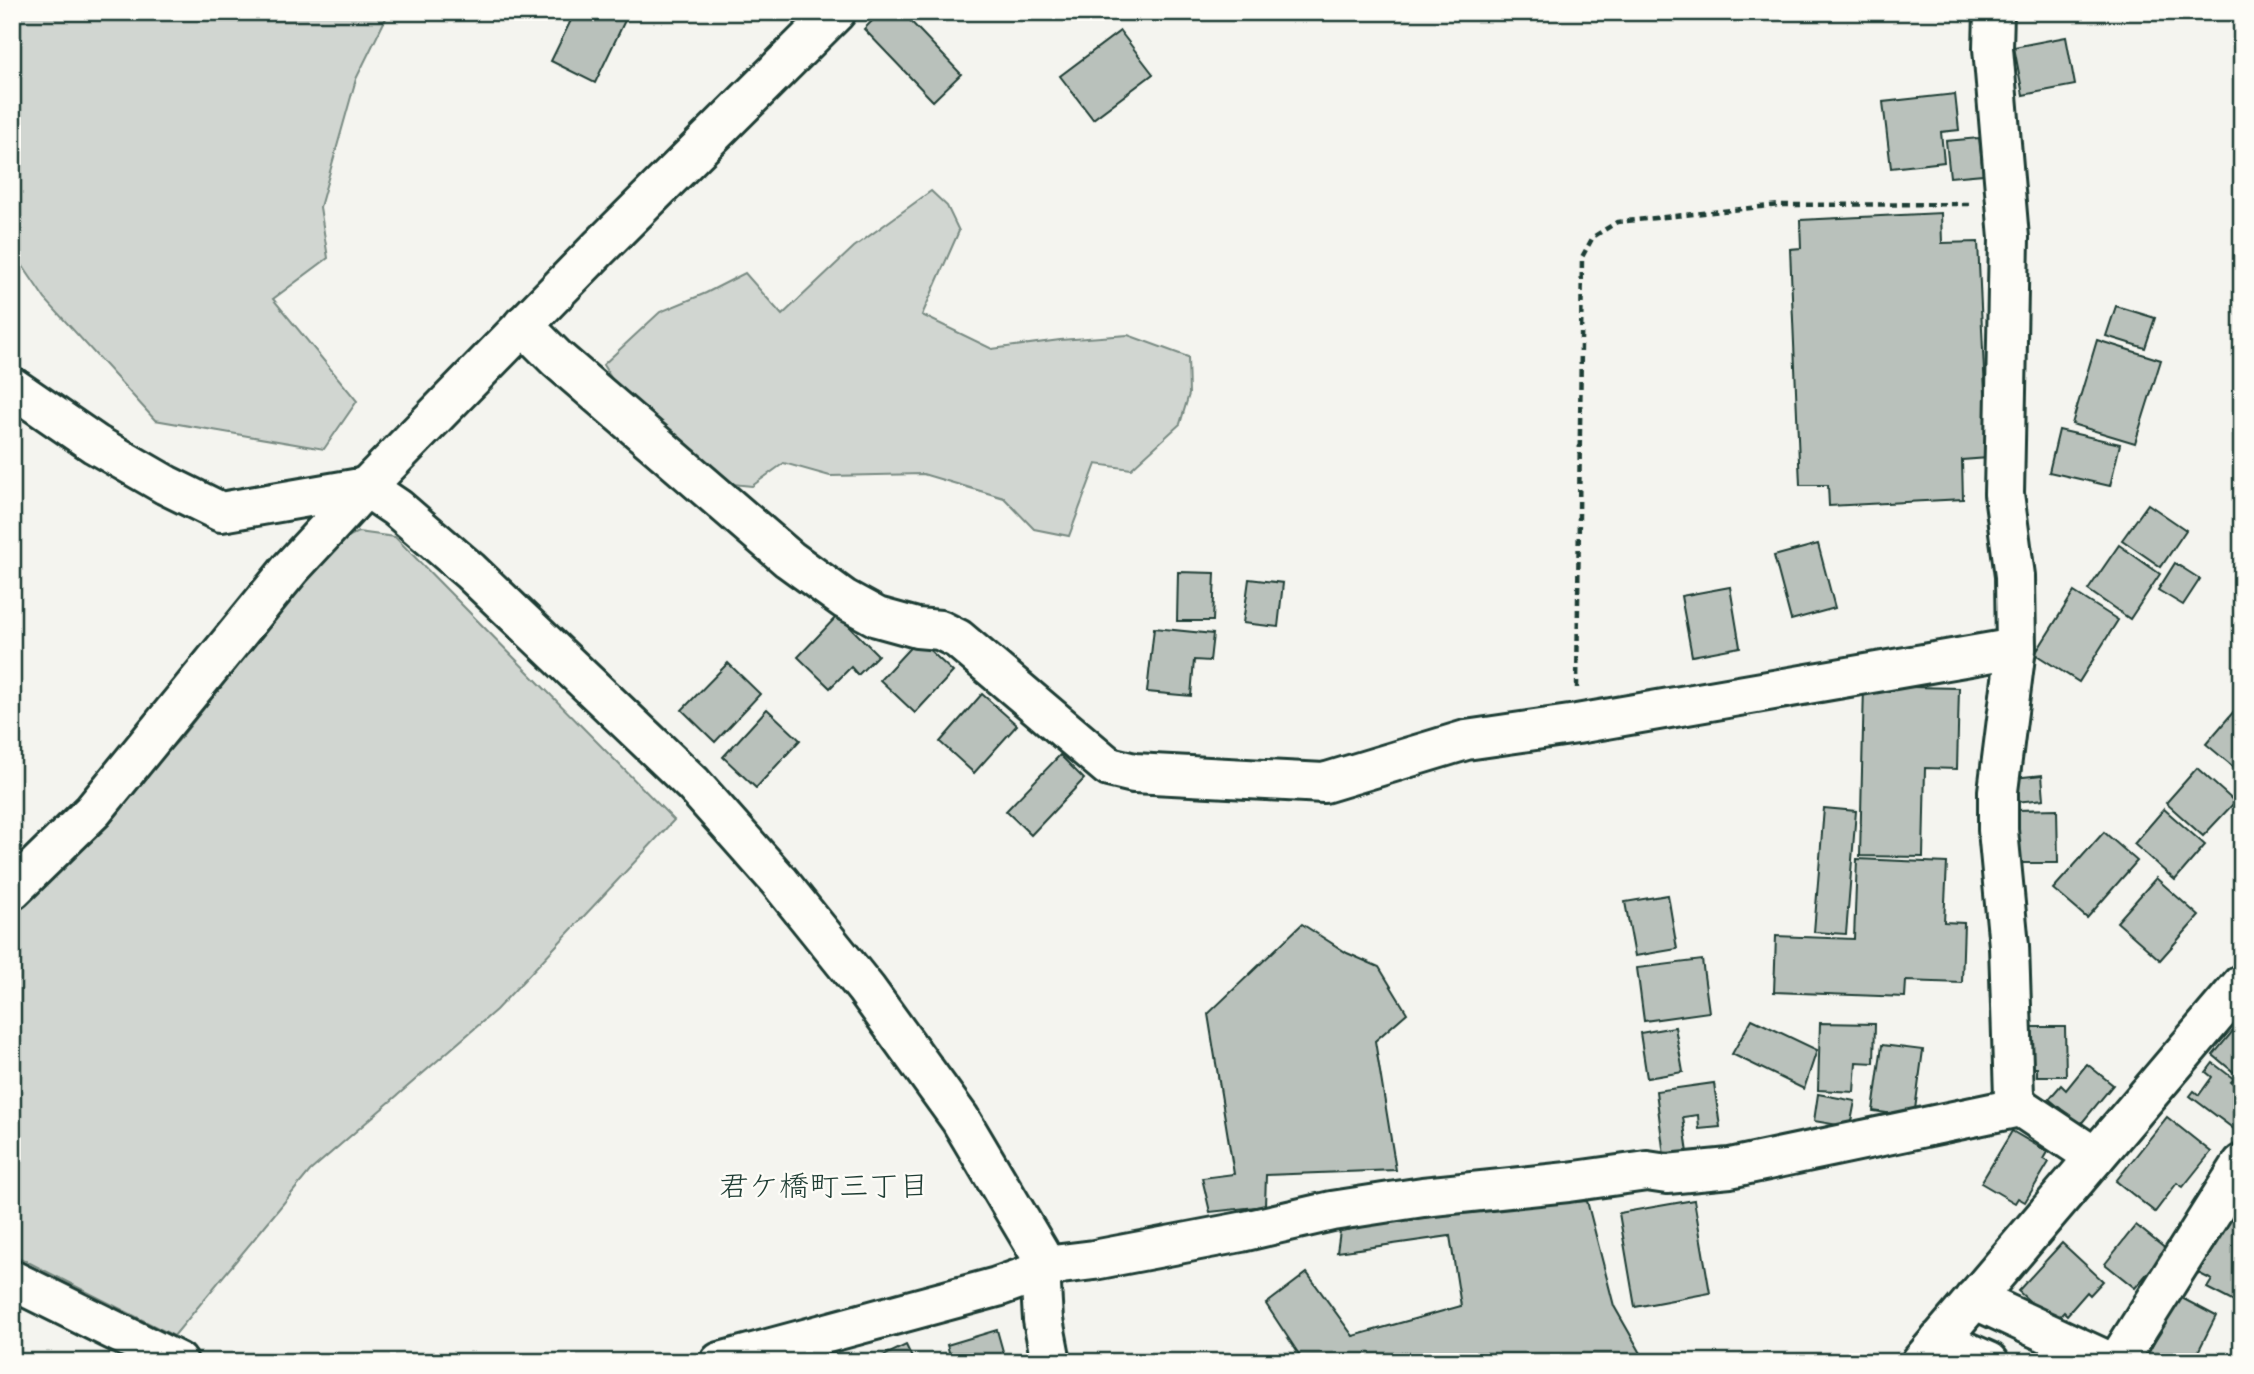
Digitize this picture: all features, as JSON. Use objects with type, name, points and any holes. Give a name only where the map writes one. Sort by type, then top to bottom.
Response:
[{"type":"street","points":[[12,890],[93,811],[291,568],[366,487],[523,325],[836,12]]},
{"type":"street","points":[[1994,12],[1993,48],[2008,238],[2004,495],[2015,576],[2016,648],[1998,791],[1998,830],[2009,946],[2014,1096],[2020,1107],[2095,1157]]},
{"type":"street","points":[[523,325],[557,359],[789,559],[844,599],[877,617],[917,628],[940,629],[958,639],[1109,767],[1134,773],[1324,783],[1466,740],[1577,724],[2016,648]]},
{"type":"street","points":[[12,387],[95,444],[166,485],[221,512],[366,487],[397,508],[511,610],[693,784],[779,881],[866,989],[960,1119],[1039,1252],[1043,1320],[1051,1362]]},
{"type":"street","points":[[1989,1362],[1930,1351],[2242,984]]},
{"type":"street","points":[[720,1362],[997,1287],[1061,1264],[1241,1232],[1332,1211],[1647,1171],[1667,1174],[1730,1168],[2020,1107]]},
{"type":"street","points":[[2117,1362],[2242,1164]]},
{"type":"street","points":[[12,1280],[178,1362]]},
{"type":"street","points":[[1974,1299],[2110,1362]]},
{"type":"path","points":[[1577,724],[1582,257],[1593,237],[1617,222],[1779,205],[2006,203]]},
{"type":"shaded area","points":[[12,12],[389,12],[356,79],[320,207],[328,258],[273,299],[357,401],[324,449],[155,420],[45,299],[12,250]]},
{"type":"shaded area","points":[[931,191],[947,206],[959,231],[922,315],[992,349],[1128,335],[1188,357],[1189,394],[1180,424],[1131,469],[1096,464],[1069,536],[1034,529],[1004,498],[923,474],[830,476],[784,463],[752,486],[722,483],[620,392],[603,365],[660,312],[745,273],[782,315],[854,247]]},
{"type":"shaded area","points":[[358,532],[395,537],[674,820],[496,1010],[310,1171],[174,1336],[12,1254],[12,915],[178,741],[335,543]]},
{"type":"building","points":[[575,12],[629,12],[595,83],[551,61]]},
{"type":"building","points":[[881,12],[902,12],[961,74],[933,101],[864,29]]},
{"type":"building","points":[[1120,31],[1153,74],[1093,119],[1060,76]]},
{"type":"building","points":[[2066,37],[2075,85],[2023,95],[2014,47]]},
{"type":"building","points":[[1955,94],[1959,130],[1941,132],[1944,162],[1891,168],[1883,102]]},
{"type":"building","points":[[1979,138],[1983,174],[1950,177],[1946,141]]},
{"type":"building","points":[[1941,213],[1942,243],[1978,242],[1988,458],[1962,460],[1963,499],[1829,506],[1828,485],[1800,485],[1790,249],[1801,248],[1800,220]]},
{"type":"building","points":[[2116,306],[2155,318],[2145,348],[2106,336]]},
{"type":"building","points":[[2097,340],[2161,360],[2135,443],[2072,424]]},
{"type":"building","points":[[2059,430],[2120,444],[2110,486],[2049,472]]},
{"type":"building","points":[[2148,504],[2186,530],[2161,567],[2122,540]]},
{"type":"building","points":[[1818,544],[1835,608],[1791,620],[1774,556]]},
{"type":"building","points":[[2119,545],[2160,574],[2130,619],[2088,590]]},
{"type":"building","points":[[2175,563],[2200,579],[2183,605],[2158,590]]},
{"type":"building","points":[[1178,572],[1215,573],[1213,621],[1177,621]]},
{"type":"building","points":[[1249,579],[1283,583],[1278,627],[1243,623]]},
{"type":"building","points":[[1730,587],[1740,647],[1692,656],[1681,596]]},
{"type":"building","points":[[2074,592],[2118,620],[2079,682],[2035,654]]},
{"type":"building","points":[[838,615],[878,655],[858,675],[851,667],[830,688],[798,657]]},
{"type":"building","points":[[1154,628],[1213,634],[1210,661],[1194,660],[1191,696],[1147,692]]},
{"type":"building","points":[[918,639],[953,672],[915,713],[880,680]]},
{"type":"building","points":[[728,663],[760,694],[715,742],[682,710]]},
{"type":"building","points":[[1864,686],[1959,688],[1957,769],[1925,768],[1923,857],[1860,856]]},
{"type":"building","points":[[982,694],[1017,725],[974,773],[940,742]]},
{"type":"building","points":[[2240,704],[2242,705],[2242,774],[2206,744]]},
{"type":"building","points":[[767,709],[800,740],[756,788],[723,757]]},
{"type":"building","points":[[1060,755],[1084,779],[1031,835],[1006,811]]},
{"type":"building","points":[[2197,768],[2235,802],[2203,836],[2166,803]]},
{"type":"building","points":[[2042,775],[2044,799],[2016,802],[2014,778]]},
{"type":"building","points":[[1824,808],[1856,811],[1846,934],[1814,932]]},
{"type":"building","points":[[2057,809],[2058,863],[2017,863],[2017,810]]},
{"type":"building","points":[[2164,809],[2205,845],[2175,880],[2134,844]]},
{"type":"building","points":[[2104,832],[2137,861],[2087,918],[2053,889]]},
{"type":"building","points":[[1857,859],[1947,863],[1944,922],[1964,923],[1962,983],[1906,981],[1905,997],[1774,992],[1776,936],[1854,939]]},
{"type":"building","points":[[2156,878],[2199,916],[2160,960],[2117,922]]},
{"type":"building","points":[[1668,895],[1677,949],[1635,956],[1625,902]]},
{"type":"building","points":[[1302,924],[1347,953],[1379,967],[1407,1013],[1375,1041],[1396,1170],[1266,1175],[1265,1206],[1210,1212],[1202,1178],[1234,1174],[1208,1014]]},
{"type":"building","points":[[1702,960],[1709,1012],[1644,1021],[1637,968]]},
{"type":"building","points":[[1752,1019],[1817,1050],[1804,1089],[1732,1054]]},
{"type":"building","points":[[2242,1020],[2242,1079],[2213,1055]]},
{"type":"building","points":[[1820,1023],[1875,1024],[1874,1063],[1856,1062],[1854,1092],[1818,1090]]},
{"type":"building","points":[[1675,1027],[1683,1072],[1647,1078],[1640,1033]]},
{"type":"building","points":[[2026,1027],[2065,1027],[2066,1076],[2037,1076],[2037,1068],[2027,1068]]},
{"type":"building","points":[[1882,1045],[1923,1050],[1914,1117],[1873,1111]]},
{"type":"building","points":[[2213,1063],[2234,1079],[2231,1082],[2242,1090],[2242,1119],[2234,1129],[2190,1096],[2194,1091],[2199,1095],[2212,1077],[2206,1072]]},
{"type":"building","points":[[2087,1064],[2113,1085],[2080,1125],[2049,1099],[2061,1085],[2066,1090]]},
{"type":"building","points":[[1714,1083],[1720,1127],[1699,1129],[1698,1115],[1683,1117],[1688,1153],[1664,1156],[1656,1091]]},
{"type":"building","points":[[1818,1094],[1855,1101],[1850,1127],[1814,1121]]},
{"type":"building","points":[[2167,1117],[2211,1152],[2183,1187],[2177,1183],[2155,1212],[2116,1181]]},
{"type":"building","points":[[2012,1131],[2048,1152],[2044,1159],[2049,1162],[2025,1202],[2018,1198],[2015,1203],[1981,1183]]},
{"type":"building","points":[[1694,1200],[1710,1293],[1635,1307],[1619,1213]]},
{"type":"building","points":[[1587,1201],[1614,1306],[1646,1362],[1304,1362],[1266,1304],[1307,1273],[1353,1336],[1461,1306],[1450,1236],[1337,1252],[1340,1231],[1452,1211]]},
{"type":"building","points":[[2229,1213],[2242,1219],[2242,1306],[2207,1288],[2212,1280],[2198,1273]]},
{"type":"building","points":[[2136,1225],[2167,1250],[2135,1288],[2105,1264]]},
{"type":"building","points":[[2062,1243],[2103,1281],[2090,1295],[2087,1292],[2067,1315],[2064,1312],[2054,1323],[2018,1291]]},
{"type":"building","points":[[2178,1296],[2216,1316],[2193,1362],[2144,1362]]},
{"type":"building","points":[[997,1330],[1006,1362],[952,1362],[947,1345]]},
{"type":"building","points":[[906,1345],[914,1362],[871,1362]]},
{"type":"district","name":"君ケ橋町三丁目","points":[[824,1186]]}]
